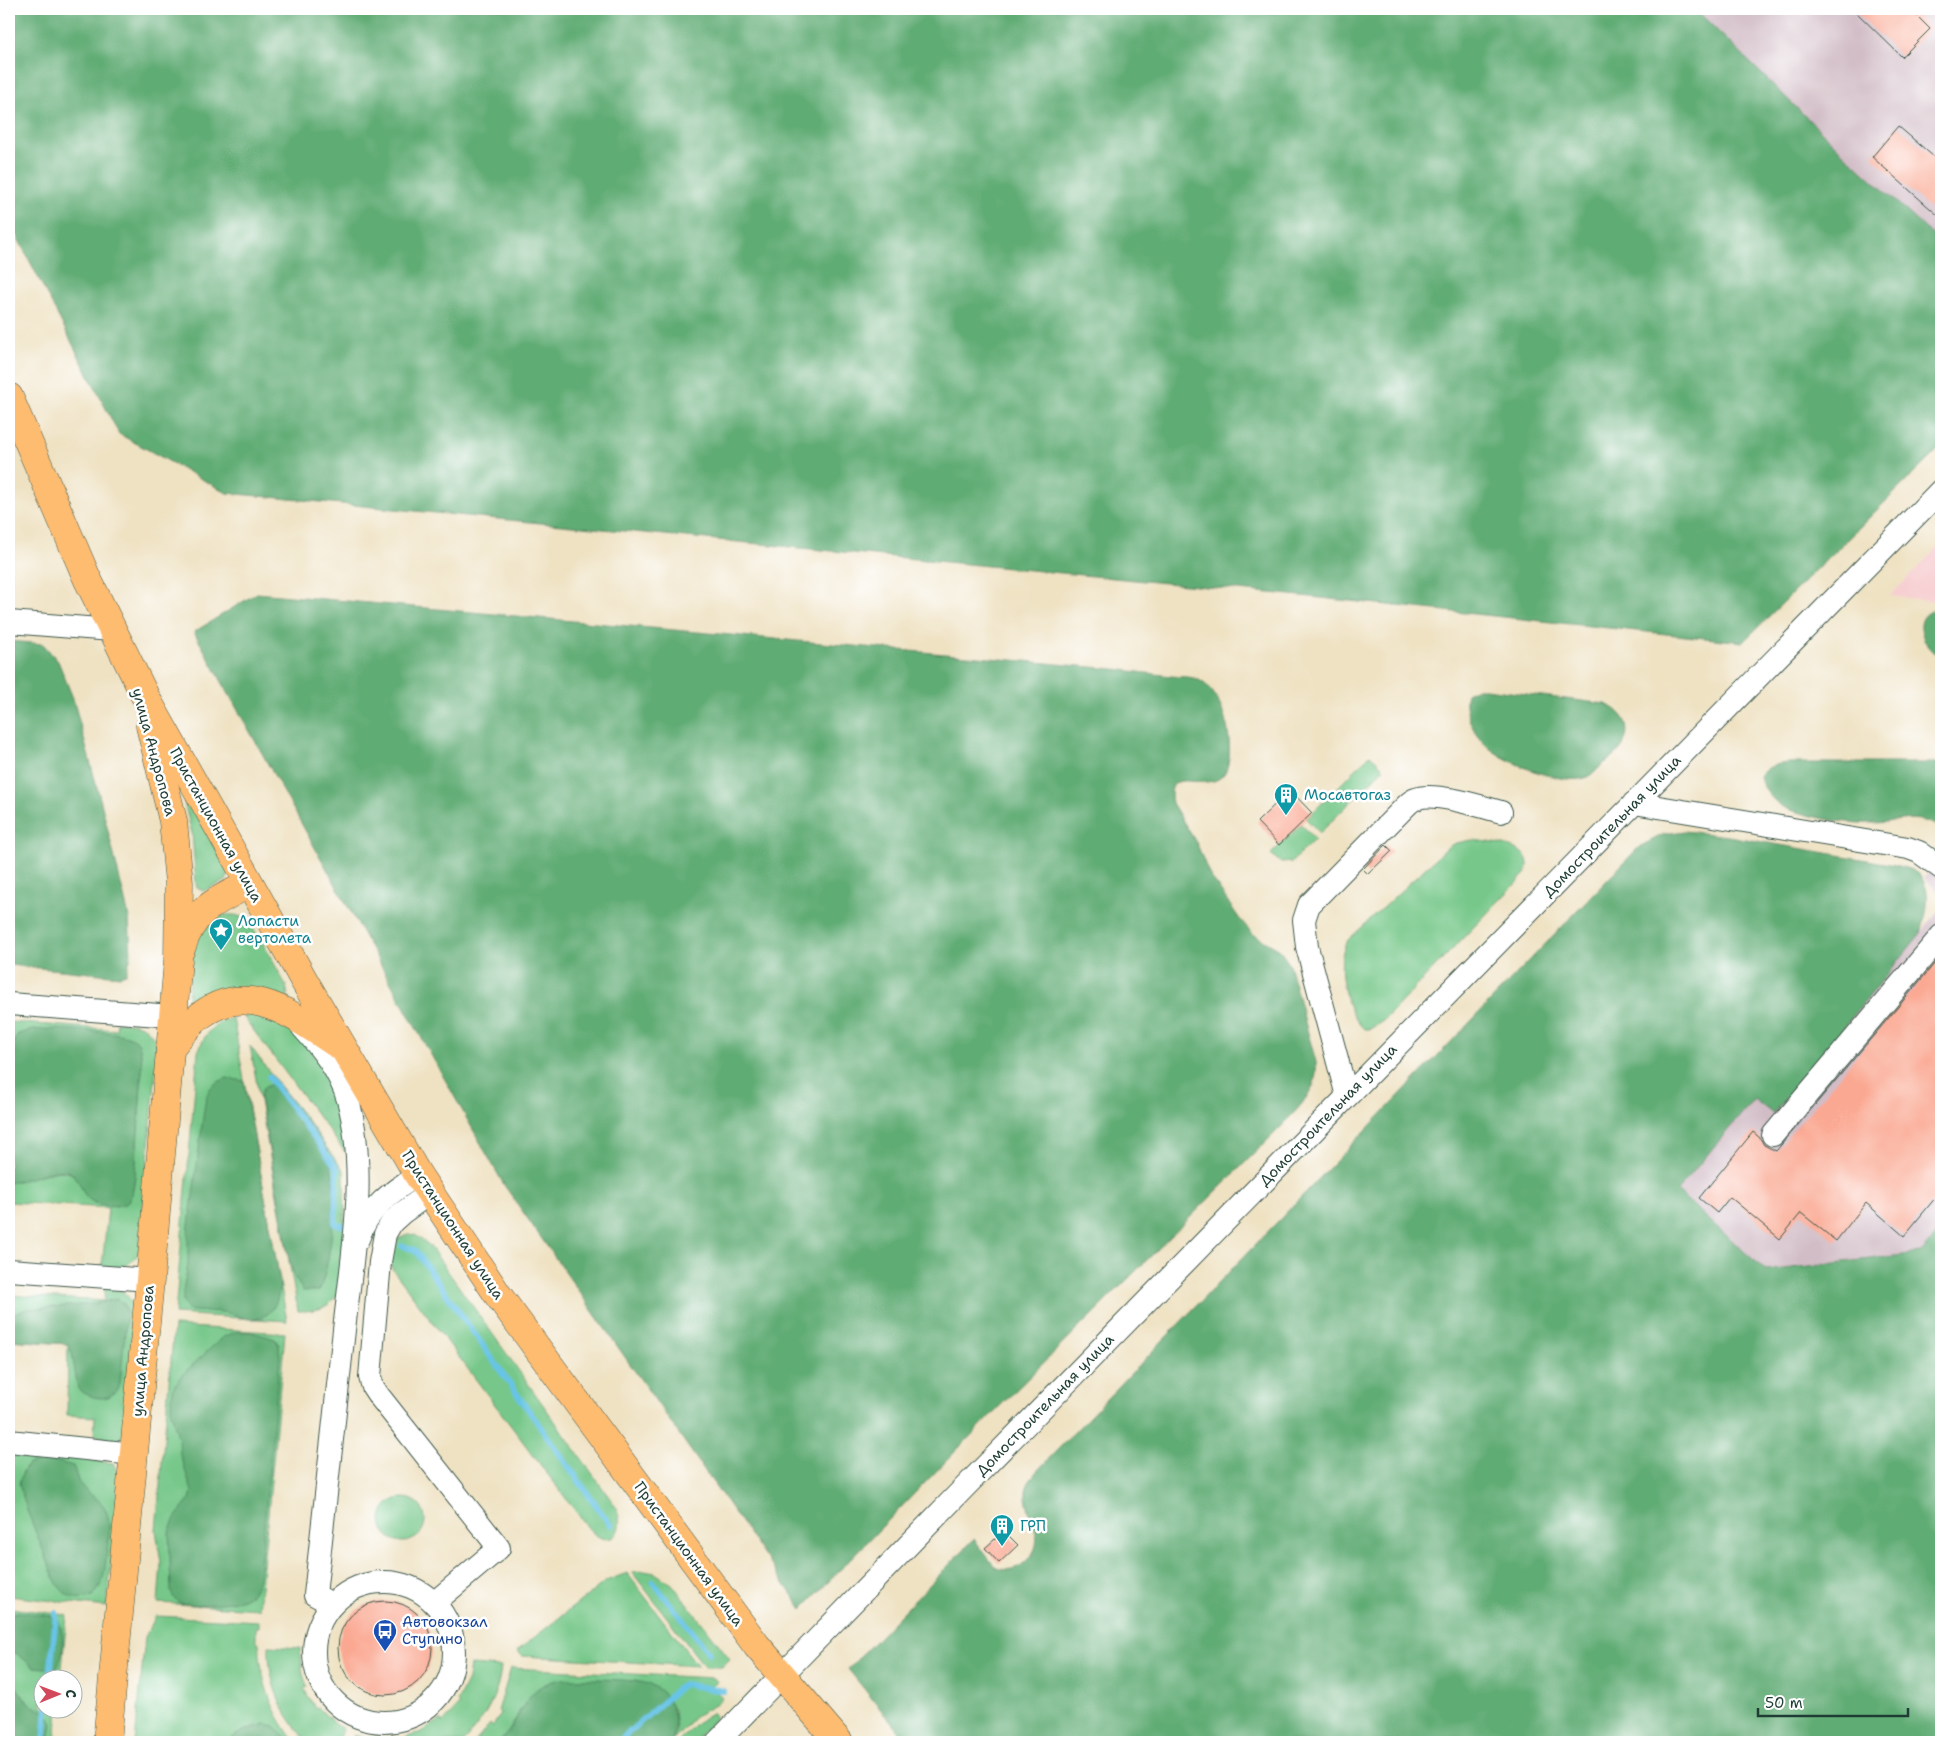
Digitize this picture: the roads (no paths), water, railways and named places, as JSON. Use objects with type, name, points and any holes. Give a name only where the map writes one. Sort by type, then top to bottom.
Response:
[{"type":"main road","points":[[9,397],[80,560],[130,666]]},
{"type":"main road","name":"Пристанционная улица","points":[[130,666],[249,884],[341,1047],[424,1184],[498,1295],[780,1676],[839,1742]]},
{"type":"main road","name":"улица Андропова","points":[[107,1742],[178,960],[179,884],[173,821],[151,728],[130,666]]},
{"type":"main road","name":"улица Андропова","points":[[178,960],[191,924],[202,912],[215,902],[249,884]]},
{"type":"main road","points":[[170,1048],[196,1019],[211,1009],[228,1003],[247,1000],[263,1003],[290,1013],[341,1047]]},
{"type":"street","name":"Домостроительная улица","points":[[717,1742],[1941,490]]},
{"type":"street","points":[[9,622],[112,630]]},
{"type":"street","points":[[1347,1096],[1307,947],[1304,920],[1309,905],[1406,806],[1416,799],[1429,796],[1501,812]]},
{"type":"street","points":[[1634,803],[1908,848],[1919,852],[1941,868]]},
{"type":"street","points":[[1773,1135],[1941,936]]},
{"type":"street","points":[[9,1004],[172,1016]]},
{"type":"street","points":[[290,1013],[329,1060],[348,1098],[357,1148],[358,1175],[352,1257],[315,1594],[332,1604]]},
{"type":"street","points":[[352,1257],[361,1228],[383,1199],[424,1184]]},
{"type":"street","points":[[424,1184],[402,1213],[392,1222],[385,1234],[380,1262],[370,1377],[373,1387],[379,1396],[498,1548],[434,1603]]},
{"type":"street","points":[[9,1270],[150,1280]]},
{"type":"street","points":[[9,1440],[134,1454]]},
{"type":"street","points":[[383,1582],[394,1582],[416,1590],[434,1603],[447,1622],[454,1644],[452,1667],[445,1686],[432,1703],[415,1715],[395,1722],[374,1722],[355,1716],[336,1704],[323,1688],[315,1668],[314,1646],[320,1624],[332,1604],[350,1590],[372,1583],[383,1582]]},
{"type":"waterway","points":[[269,1077],[337,1168],[335,1224],[345,1226]]},
{"type":"waterway","points":[[402,1246],[415,1250],[610,1525]]},
{"type":"waterway","points":[[653,1582],[709,1653]]},
{"type":"waterway","points":[[51,1668],[56,1613]]},
{"type":"waterway","points":[[618,1742],[683,1684],[724,1691]]},
{"type":"waterway","points":[[44,1742],[46,1718]]},
{"type":"place","name":"Мосавтогаз","points":[[1286,816]]},
{"type":"place","name":"Лопасти вертолета","points":[[221,951]]},
{"type":"place","name":"ГРП","points":[[1002,1547]]},
{"type":"place","name":"Автовокзал Ступино","points":[[385,1652]]}]
